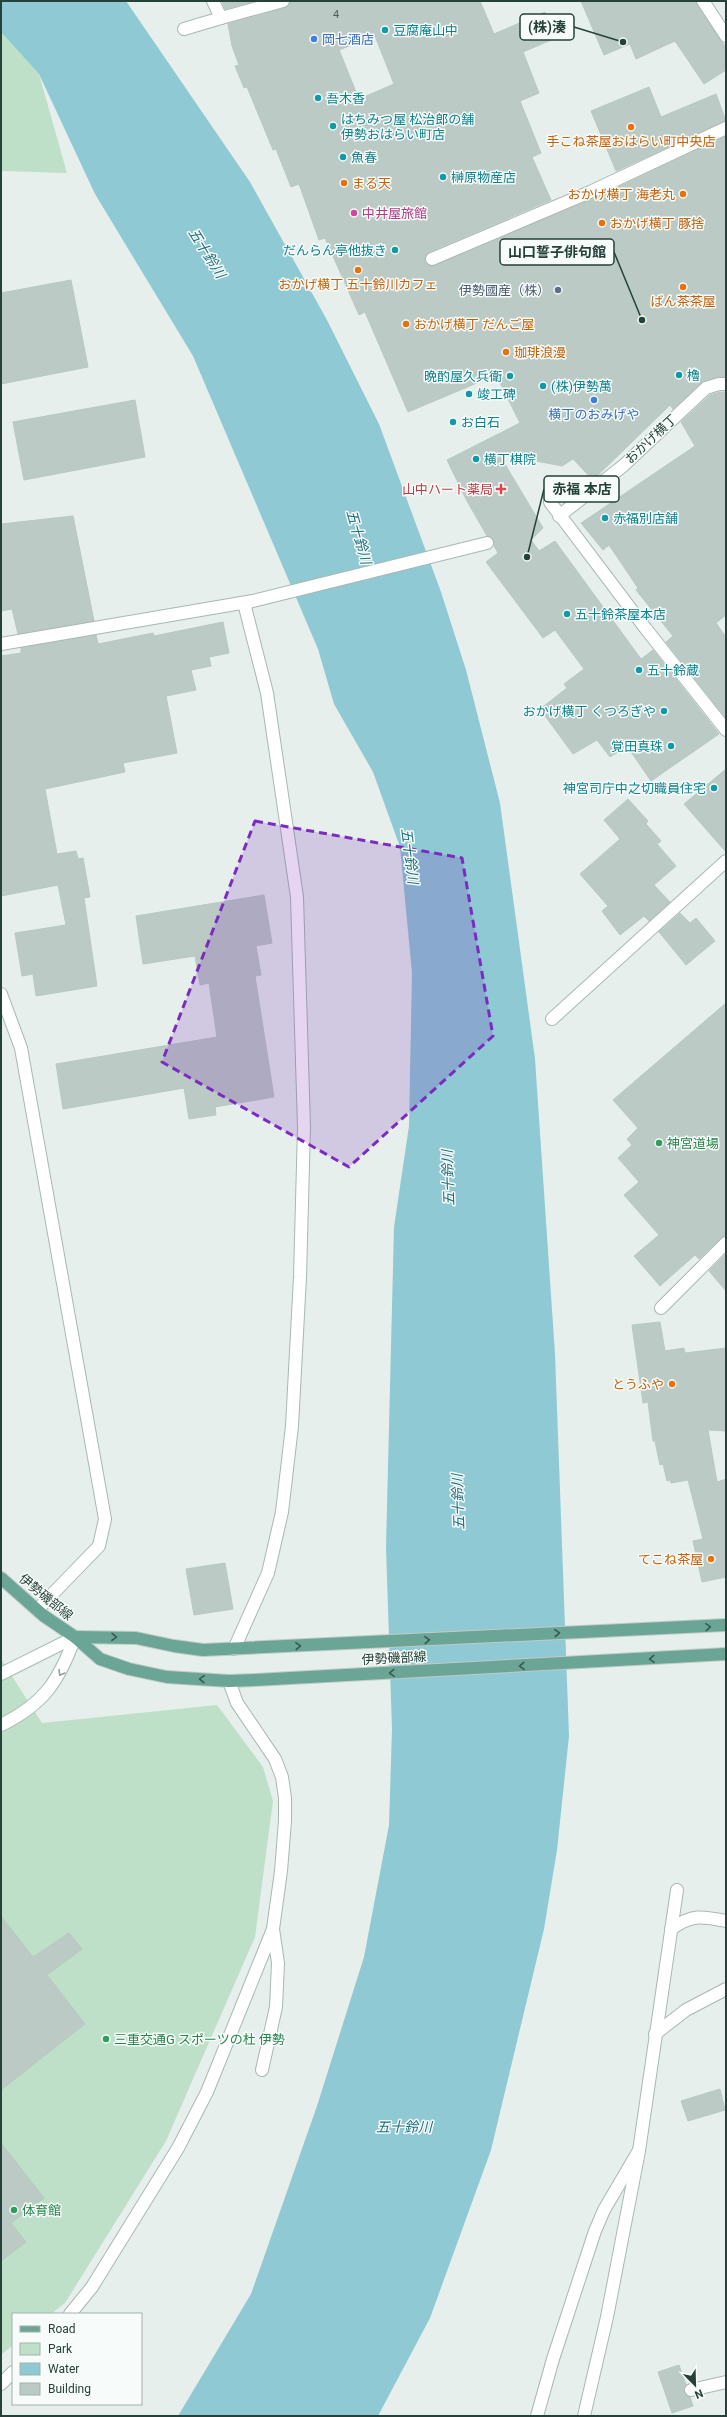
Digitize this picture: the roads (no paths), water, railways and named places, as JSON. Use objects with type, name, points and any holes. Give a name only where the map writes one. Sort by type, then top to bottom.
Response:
[{"type":"main road","name":"伊勢磯部線","points":[[1,1578],[37,1610],[75,1637],[100,1659],[129,1669],[167,1677],[229,1681],[255,1680],[726,1654]]},
{"type":"main road","name":"伊勢磯部線","points":[[75,1637],[136,1638],[203,1650],[726,1625]]},
{"type":"street","points":[[213,1],[221,18]]},
{"type":"street","points":[[184,29],[283,1]]},
{"type":"street","points":[[703,1],[726,36]]},
{"type":"street","points":[[432,259],[590,192],[726,128]]},
{"type":"street","name":"おかげ横丁","points":[[559,516],[622,466],[706,388],[719,384],[726,384]]},
{"type":"street","points":[[550,502],[559,516],[726,730]]},
{"type":"street","points":[[1,644],[248,602],[487,543]]},
{"type":"street","points":[[234,1648],[268,1573],[282,1512],[292,1426],[300,1277],[304,1127],[297,897],[267,693],[248,602]]},
{"type":"street","points":[[552,1019],[726,861]]},
{"type":"street","points":[[1,994],[21,1048],[105,1520],[99,1546],[37,1610]]},
{"type":"street","points":[[661,1308],[726,1243]]},
{"type":"street","points":[[1,1674],[75,1637]]},
{"type":"street","points":[[1,1725],[14,1718],[36,1702],[54,1684],[64,1667],[75,1637]]},
{"type":"street","points":[[71,2313],[92,2287],[178,2148],[207,2092],[273,1929],[281,1871],[285,1821],[285,1798],[282,1778],[275,1759],[237,1703],[229,1681]]},
{"type":"street","points":[[584,2416],[607,2317],[639,2151],[677,1890]]},
{"type":"street","points":[[671,1928],[683,1920],[702,1916],[726,1921]]},
{"type":"street","points":[[262,2070],[276,2007],[278,1964],[273,1929]]},
{"type":"street","points":[[655,2034],[686,2010],[726,1989]]},
{"type":"street","points":[[537,2416],[553,2359],[595,2231],[604,2210],[639,2151]]},
{"type":"street","points":[[1,2384],[12,2373]]},
{"type":"street","points":[[691,2390],[726,2382]]},
{"type":"water","name":"五十鈴川","points":[[1,1],[126,1],[250,182],[327,320],[379,424],[441,592],[466,670],[500,803],[535,1059],[555,1354],[569,1736],[557,1850],[544,1929],[491,2150],[430,2318],[378,2416],[178,2416],[251,2294],[317,2106],[364,1957],[389,1825],[392,1729],[386,1547],[394,1227],[409,1126],[412,973],[400,847],[373,772],[334,704],[318,649],[193,356],[95,194],[39,74],[1,32]]},
{"type":"place","name":"豆腐庵山中","points":[[385,30]]},
{"type":"place","name":"岡七酒店","points":[[314,39]]},
{"type":"place","name":"(株)湊","points":[[623,42]]},
{"type":"place","name":"吾木香","points":[[318,98]]},
{"type":"place","name":"はちみつ屋 松治郎の舗 伊勢おはらい町店","points":[[333,126]]},
{"type":"place","name":"手こね茶屋おはらい町中央店","points":[[631,127]]},
{"type":"place","name":"魚春","points":[[343,157]]},
{"type":"place","name":"榊原物産店","points":[[443,177]]},
{"type":"place","name":"まる天","points":[[344,183]]},
{"type":"place","name":"おかげ横丁 海老丸","points":[[683,194]]},
{"type":"place","name":"中井屋旅館","points":[[354,213]]},
{"type":"place","name":"おかげ横丁 豚捨","points":[[602,223]]},
{"type":"place","name":"だんらん亭他抜き","points":[[395,250]]},
{"type":"place","name":"おかげ横丁 五十鈴川カフェ","points":[[358,270]]},
{"type":"place","name":"ばん茶茶屋","points":[[683,287]]},
{"type":"place","name":"伊勢國産（株）","points":[[558,290]]},
{"type":"place","name":"山口誓子俳句館","points":[[642,320]]},
{"type":"place","name":"おかげ横丁 だんご屋","points":[[406,324]]},
{"type":"place","name":"珈琲浪漫","points":[[506,352]]},
{"type":"place","name":"櫓","points":[[679,375]]},
{"type":"place","name":"晩酌屋久兵衛","points":[[510,376]]},
{"type":"place","name":"(株)伊勢萬","points":[[543,386]]},
{"type":"place","name":"竣工碑","points":[[469,394]]},
{"type":"place","name":"横丁のおみげや","points":[[594,400]]},
{"type":"place","name":"お白石","points":[[453,422]]},
{"type":"place","name":"横丁棋院","points":[[476,459]]},
{"type":"place","name":"山中ハート薬局","points":[[501,489]]},
{"type":"place","name":"赤福別店舗","points":[[605,518]]},
{"type":"place","name":"赤福 本店","points":[[527,557]]},
{"type":"place","name":"五十鈴茶屋本店","points":[[567,614]]},
{"type":"place","name":"五十鈴蔵","points":[[639,670]]},
{"type":"place","name":"おかげ横丁 くつろぎや","points":[[664,711]]},
{"type":"place","name":"覚田真珠","points":[[671,746]]},
{"type":"place","name":"神宮司庁中之切職員住宅","points":[[714,788]]},
{"type":"place","name":"神宮道場","points":[[659,1143]]},
{"type":"place","name":"とうふや","points":[[672,1384]]},
{"type":"place","name":"てこね茶屋","points":[[711,1559]]},
{"type":"place","name":"三重交通G スポーツの杜 伊勢","points":[[106,2039]]},
{"type":"place","name":"体育館","points":[[14,2210]]}]
